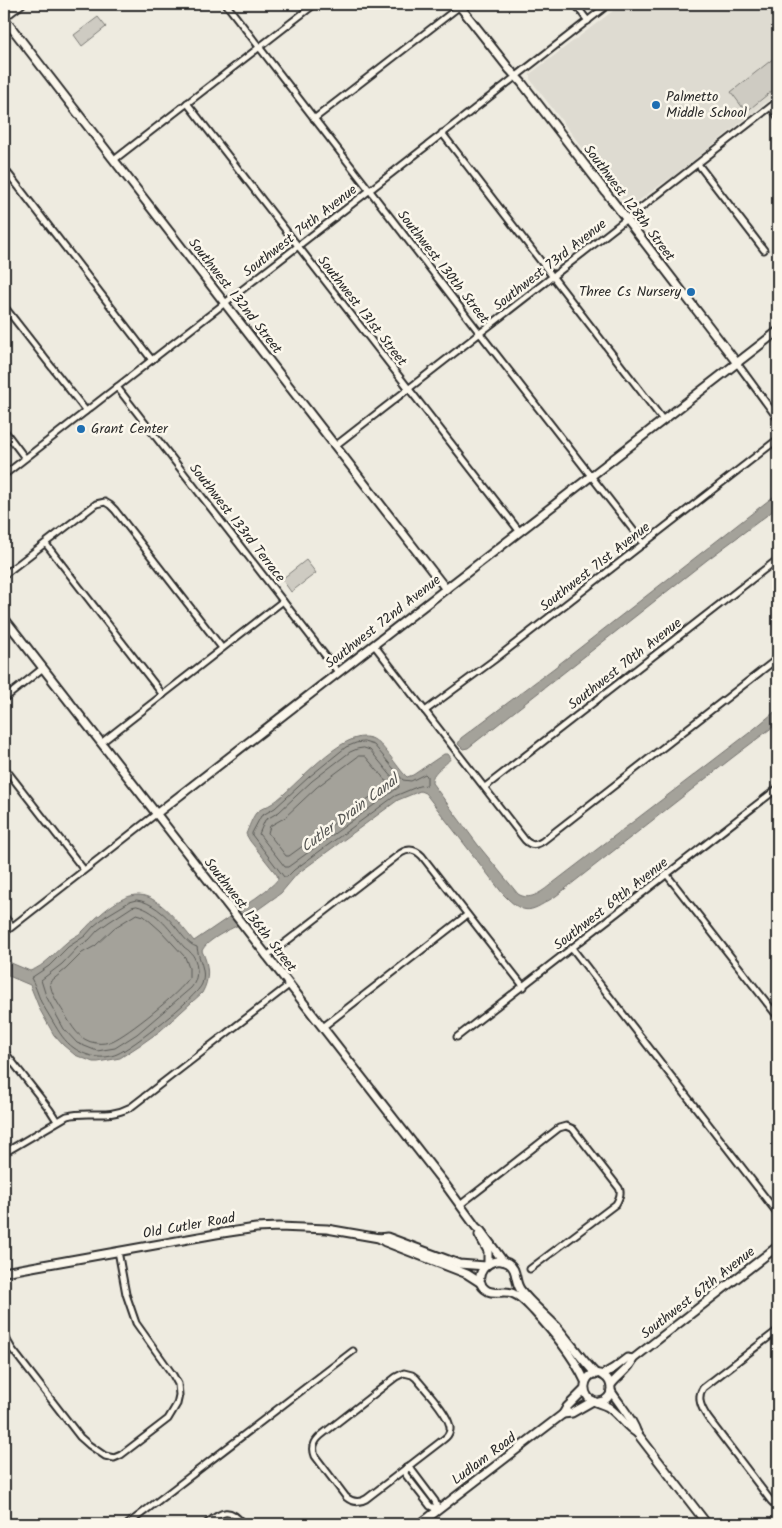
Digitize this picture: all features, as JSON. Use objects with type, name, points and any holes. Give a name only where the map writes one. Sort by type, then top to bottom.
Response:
[{"type":"street","points":[[4,18],[21,4]]},
{"type":"street","name":"Southwest 130th Street","points":[[226,4],[644,544]]},
{"type":"street","points":[[114,160],[315,4]]},
{"type":"street","points":[[574,4],[588,21]]},
{"type":"street","name":"Southwest 74th Avenue","points":[[4,475],[609,4]]},
{"type":"street","points":[[314,119],[459,5]]},
{"type":"street","name":"Southwest 128th Street","points":[[459,5],[737,363],[778,419]]},
{"type":"street","name":"Southwest 132nd Street","points":[[4,18],[446,589]]},
{"type":"street","name":"Southwest 73rd Avenue","points":[[335,446],[778,101]]},
{"type":"street","name":"Southwest 131st Street","points":[[187,103],[520,532]]},
{"type":"street","points":[[771,107],[778,117]]},
{"type":"street","points":[[442,134],[663,420]]},
{"type":"street","points":[[698,164],[764,250]]},
{"type":"street","points":[[4,168],[152,360]]},
{"type":"street","points":[[4,306],[86,411]]},
{"type":"street","name":"Southwest 72nd Avenue","points":[[4,933],[778,331]]},
{"type":"street","name":"Southwest 133rd Terrace","points":[[117,387],[338,672]]},
{"type":"street","points":[[4,430],[25,458]]},
{"type":"street","name":"Southwest 71st Avenue","points":[[425,711],[494,660],[778,439]]},
{"type":"street","points":[[4,575],[96,504],[105,502],[115,510],[222,648]]},
{"type":"street","points":[[46,544],[163,695]]},
{"type":"street","name":"Southwest 70th Avenue","points":[[485,788],[778,559]]},
{"type":"street","points":[[101,743],[282,600]]},
{"type":"street","name":"Southwest 136th Street","points":[[4,618],[460,1204],[476,1228],[488,1252],[487,1265]]},
{"type":"street","points":[[374,645],[525,840],[534,845],[543,841],[778,658]]},
{"type":"street","points":[[4,699],[43,668]]},
{"type":"street","points":[[4,767],[84,870]]},
{"type":"street","name":"Southwest 69th Avenue","points":[[457,1037],[778,788]]},
{"type":"street","points":[[266,956],[401,853],[410,850],[422,856],[524,986]]},
{"type":"street","points":[[668,874],[778,1017]]},
{"type":"street","points":[[322,1028],[467,915]]},
{"type":"street","points":[[4,916],[12,926]]},
{"type":"street","points":[[572,948],[778,1214]]},
{"type":"street","points":[[4,1152],[57,1121],[77,1114],[111,1114],[131,1107],[288,985]]},
{"type":"street","points":[[4,1051],[57,1121]]},
{"type":"street","points":[[460,1204],[559,1128],[566,1126],[576,1132],[620,1190],[619,1198],[616,1204],[530,1269]]},
{"type":"street","name":"Old Cutler Road","points":[[4,1272],[229,1232],[274,1227],[327,1229],[379,1238]]},
{"type":"street","name":"Southwest 136th Street","points":[[476,1228],[481,1231],[502,1262]]},
{"type":"street","points":[[379,1238],[387,1237],[459,1264],[487,1265],[498,1261],[510,1265],[514,1269],[516,1280],[522,1290],[599,1374],[607,1378],[637,1432],[707,1524]]},
{"type":"street","points":[[379,1238],[467,1274],[481,1283],[490,1292],[502,1291],[516,1295],[539,1317],[567,1351],[585,1381],[584,1390],[589,1398],[610,1408],[630,1429],[637,1432]]},
{"type":"street","name":"Southwest 67th Avenue","points":[[611,1388],[616,1378],[631,1364],[633,1359],[778,1246]]},
{"type":"street","points":[[4,1335],[12,1349],[80,1437],[105,1456],[114,1458],[125,1453],[168,1419],[177,1404],[179,1395],[176,1380],[143,1335],[132,1315],[118,1251]]},
{"type":"street","points":[[481,1283],[480,1276],[487,1265]]},
{"type":"street","points":[[502,1291],[516,1280]]},
{"type":"street","points":[[778,1338],[776,1331],[703,1388],[700,1399],[708,1418],[778,1508]]},
{"type":"street","points":[[128,1524],[353,1351]]},
{"type":"street","name":"Southwest 67th Avenue","points":[[599,1374],[614,1368],[627,1358],[633,1359]]},
{"type":"street","points":[[407,1373],[416,1378],[446,1416],[450,1424],[450,1430],[444,1439],[406,1468],[366,1499],[361,1502],[354,1502],[346,1497],[320,1463],[315,1456],[313,1447],[315,1442],[324,1433],[398,1375],[407,1373]]},
{"type":"street","points":[[585,1381],[589,1377],[599,1374]]},
{"type":"street","points":[[596,1402],[606,1399],[611,1388]]},
{"type":"street","name":"Ludlam Road","points":[[420,1524],[564,1414],[567,1407],[584,1390]]},
{"type":"street","name":"Ludlam Road","points":[[564,1414],[572,1413],[596,1402]]},
{"type":"street","points":[[406,1468],[411,1470],[436,1501],[438,1510]]},
{"type":"street","points":[[206,1524],[220,1514],[229,1513],[237,1517],[243,1524]]},
{"type":"shaded area","name":"Palmetto Middle School","points":[[622,4],[778,4],[778,93],[680,171],[630,207],[626,205],[530,79],[530,74]]},
{"type":"shaded area","points":[[98,17],[106,27],[82,46],[74,35]]},
{"type":"shaded area","points":[[774,58],[778,63],[778,86],[746,112],[731,92]]},
{"type":"shaded area","points":[[306,560],[316,573],[291,592],[282,579]]},
{"type":"water","points":[[778,493],[778,507],[707,560],[468,748],[463,749],[458,744],[461,738]]},
{"type":"water","name":"Cutler Drain Canal","points":[[778,709],[778,723],[556,896],[529,910],[517,907],[503,894],[425,793],[420,791],[398,800],[297,874],[281,893],[249,916],[247,920],[220,935],[204,947],[202,951],[208,972],[202,993],[160,1031],[120,1058],[93,1062],[75,1055],[54,1035],[40,1010],[30,985],[4,974],[4,960],[30,971],[35,969],[45,963],[68,941],[82,932],[109,908],[124,898],[134,895],[155,900],[194,941],[253,900],[278,879],[277,875],[246,834],[256,813],[273,803],[333,750],[359,737],[376,740],[407,777],[444,754],[448,754],[451,758],[436,772],[432,783],[478,845],[518,894],[526,897],[546,889]]},
{"type":"place","name":"Palmetto Middle School","points":[[656,105]]},
{"type":"place","name":"Three Cs Nursery","points":[[691,292]]},
{"type":"place","name":"Grant Center","points":[[81,429]]}]
